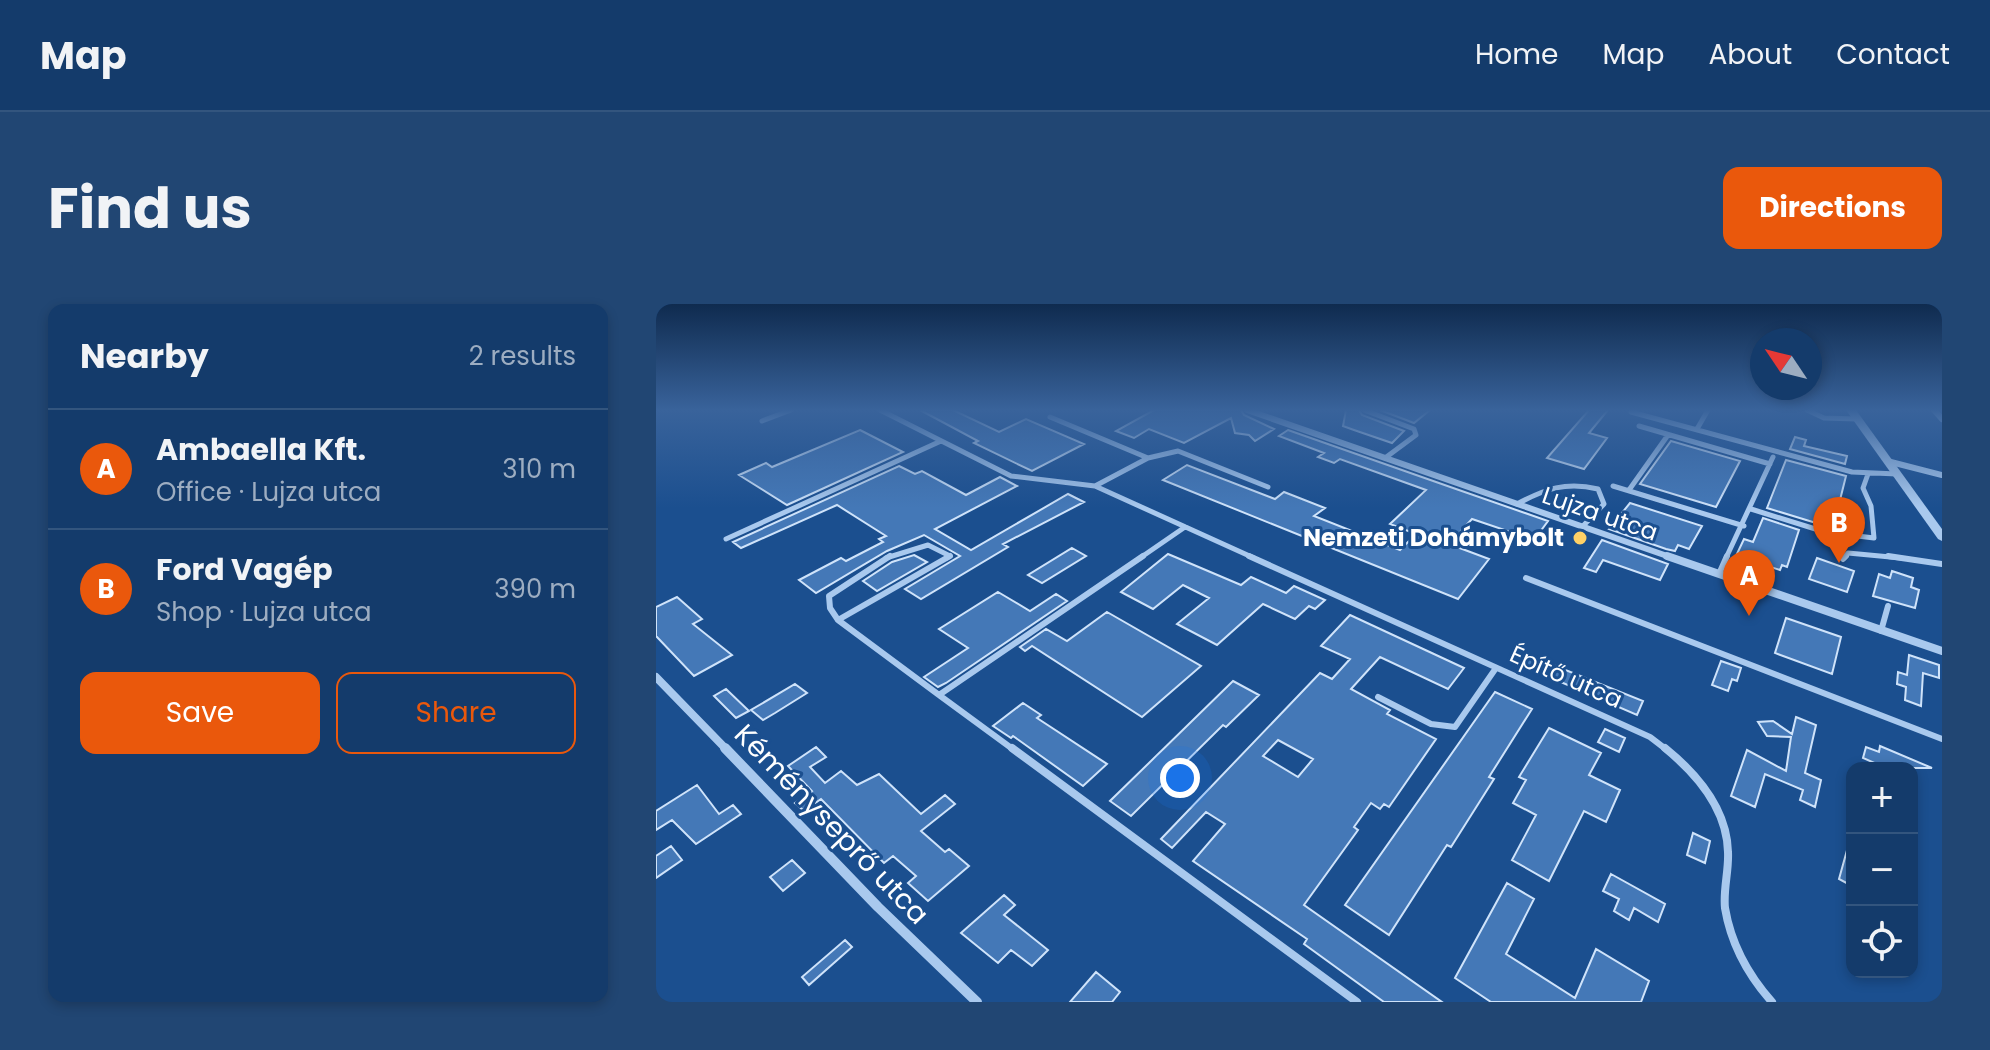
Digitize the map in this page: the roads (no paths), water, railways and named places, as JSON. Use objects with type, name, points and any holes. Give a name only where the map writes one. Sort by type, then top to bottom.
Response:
[{"type":"street","name":"Lujza utca","points":[[1341,443],[1942,651]]},
{"type":"street","points":[[1874,443],[1942,537]]},
{"type":"street","points":[[1887,461],[1942,475]]},
{"type":"street","name":"Kéményseprő utca","points":[[656,677],[878,907],[977,1002]]},
{"type":"lane","points":[[726,539],[938,443]]},
{"type":"lane","name":"Építő utca","points":[[944,443],[1011,476],[1095,486],[1650,737],[1690,767],[1713,801],[1728,845],[1724,892],[1731,939],[1772,1002]]},
{"type":"lane","points":[[1111,443],[1148,458]]},
{"type":"lane","points":[[1385,458],[1406,443]]},
{"type":"lane","points":[[1629,490],[1663,443]]},
{"type":"lane","points":[[1695,443],[1770,464]]},
{"type":"lane","points":[[1749,443],[1868,474],[1897,474]]},
{"type":"lane","points":[[1095,486],[1148,458],[1178,451],[1268,487]]},
{"type":"lane","points":[[1719,574],[1744,526],[1773,457]]},
{"type":"lane","points":[[1751,509],[1825,532],[1874,538],[1871,506],[1863,488],[1868,474]]},
{"type":"lane","points":[[1517,504],[1557,484],[1573,482],[1598,489],[1604,504],[1583,526]]},
{"type":"lane","points":[[1613,486],[1744,526]]},
{"type":"lane","points":[[939,695],[1185,527]]},
{"type":"lane","points":[[838,620],[950,556],[932,545],[907,549],[844,582],[829,596],[830,608],[838,620],[1357,1002]]},
{"type":"lane","points":[[1843,559],[1848,553],[1863,552],[1942,564]]},
{"type":"lane","points":[[1526,578],[1942,739]]},
{"type":"lane","points":[[1881,631],[1888,606]]},
{"type":"lane","points":[[1378,697],[1431,724],[1455,727],[1496,668]]},
{"type":"place","name":"Nemzeti Dohámybolt","points":[[1580,538]]},
{"type":"place","name":"Ford Vagép","points":[[1839,563]]},
{"type":"place","name":"Ambaella Kft.","points":[[1749,616]]}]
